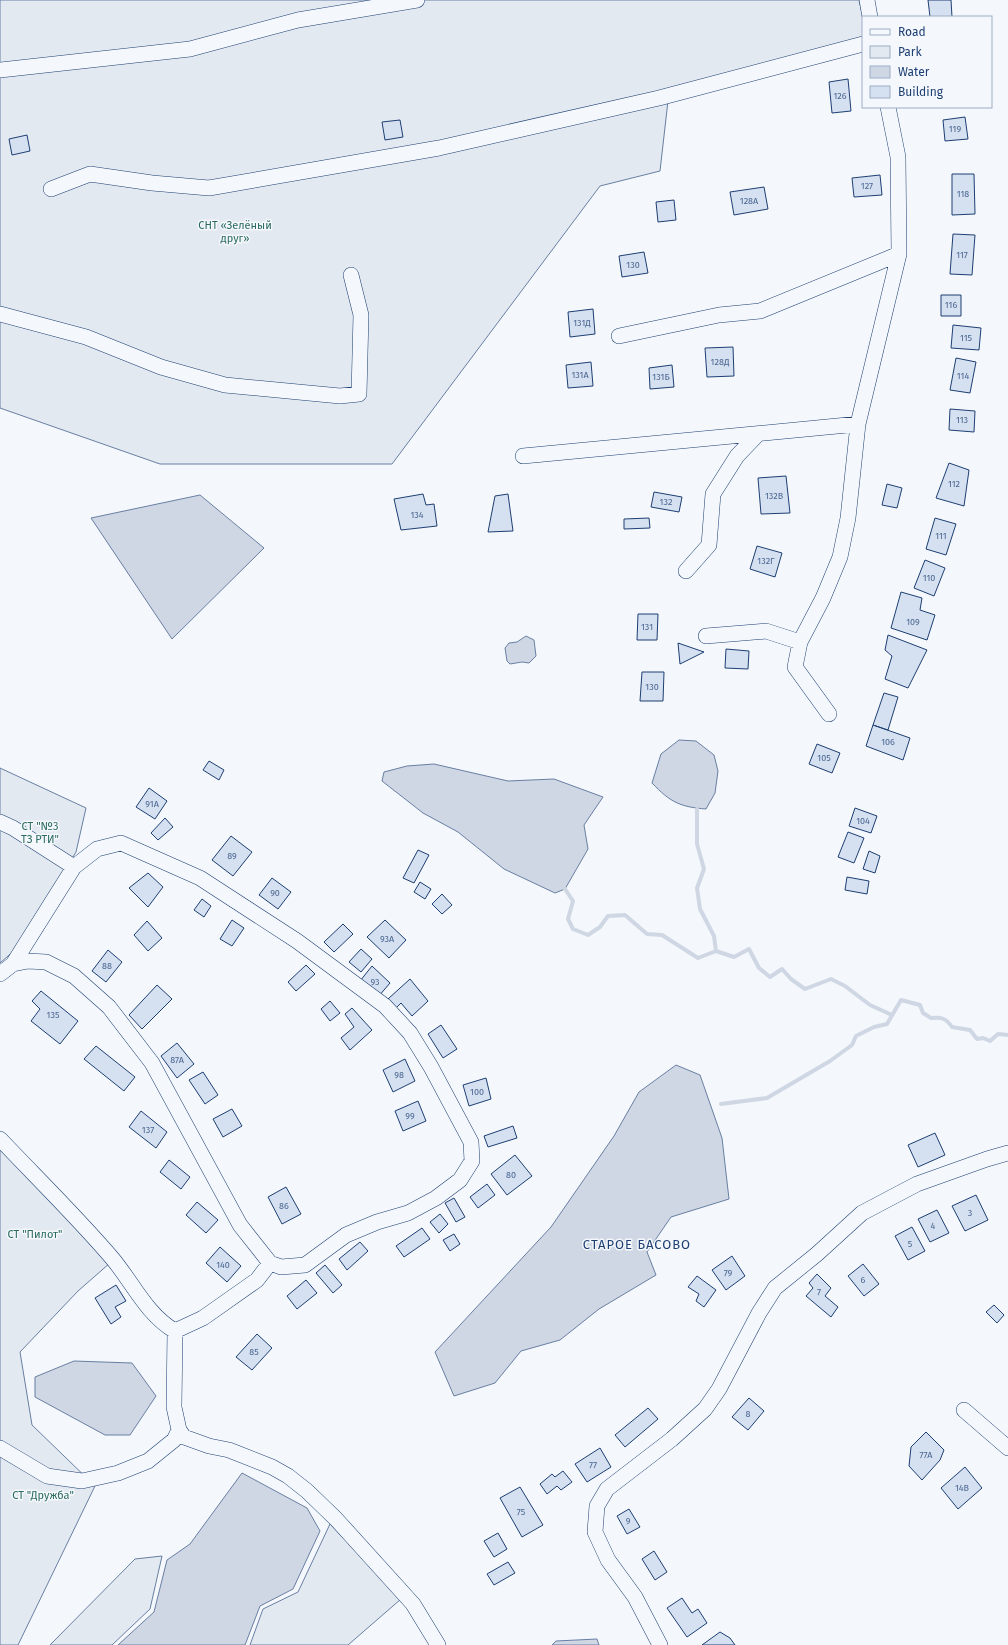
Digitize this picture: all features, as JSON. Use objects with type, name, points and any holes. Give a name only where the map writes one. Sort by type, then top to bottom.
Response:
[{"type":"street","points":[[0,70],[190,49],[298,20],[417,0]]},
{"type":"street","points":[[867,0],[870,16]]},
{"type":"street","points":[[51,189],[90,174],[152,183],[209,188],[439,148],[659,98],[862,44]]},
{"type":"street","points":[[829,714],[795,668],[800,642],[823,598],[840,557],[848,518],[858,424],[899,254],[898,157],[888,108]]},
{"type":"street","points":[[619,336],[719,315],[760,311],[899,254]]},
{"type":"street","points":[[0,314],[86,338],[161,367],[225,385],[340,396],[359,394],[362,314],[351,275]]},
{"type":"street","points":[[523,456],[858,424]]},
{"type":"street","points":[[686,571],[709,545],[712,494],[737,456],[758,434]]},
{"type":"street","points":[[706,636],[766,631],[800,642]]},
{"type":"street","points":[[0,822],[13,828],[74,867]]},
{"type":"street","points":[[0,974],[13,964],[74,867],[97,849],[121,843],[200,878],[297,941],[385,1006],[410,1033],[431,1067],[471,1142],[472,1161],[460,1180],[436,1198],[408,1212],[377,1222],[346,1235],[305,1265],[282,1267],[270,1263],[240,1225],[152,1063],[109,1007],[74,976],[46,962],[28,961],[13,964]]},
{"type":"street","points":[[0,1138],[113,1259],[146,1305],[164,1325],[175,1331]]},
{"type":"street","points":[[660,1645],[635,1597],[608,1560],[595,1532],[598,1506],[607,1489],[672,1439],[705,1409],[719,1389],[759,1313],[775,1288],[817,1254],[862,1213],[917,1184],[1008,1153]]},
{"type":"street","points":[[175,1331],[203,1318],[257,1280],[270,1263]]},
{"type":"street","points":[[175,1331],[174,1407],[179,1430],[184,1437],[193,1441],[229,1450],[272,1468],[288,1476],[307,1491],[336,1518],[413,1604],[438,1645]]},
{"type":"street","points":[[964,1410],[1008,1448]]},
{"type":"street","points":[[0,1448],[47,1476],[82,1481],[118,1473],[148,1461],[174,1440],[179,1430]]},
{"type":"green space","name":"СНТ «Зелёный друг»","points":[[0,0],[859,0],[863,16],[862,40],[669,92],[660,171],[600,186],[392,464],[160,464],[0,408]]},
{"type":"green space","name":"СТ \"№3 ТЗ РТИ\"","points":[[0,768],[86,808],[76,852],[16,949],[0,963]]},
{"type":"green space","name":"СТ \"Дружба\"","points":[[0,1143],[110,1263],[78,1291],[20,1352],[32,1425],[95,1486],[18,1645],[0,1645]]},
{"type":"green space","points":[[330,1524],[401,1599],[348,1645],[250,1645],[263,1609],[298,1592]]},
{"type":"green space","points":[[162,1556],[150,1609],[112,1645],[50,1645],[135,1559]]},
{"type":"water","points":[[200,495],[264,548],[172,639],[91,518]]},
{"type":"water","points":[[526,636],[534,640],[536,656],[529,663],[522,662],[510,664],[507,661],[505,648],[509,643],[517,642]]},
{"type":"water","points":[[679,740],[696,741],[714,755],[718,771],[715,793],[706,809],[682,805],[664,795],[652,783],[661,754]]},
{"type":"water","points":[[434,764],[508,781],[554,779],[603,797],[584,825],[588,849],[565,889],[555,893],[504,869],[458,832],[423,813],[382,781],[384,772],[407,766]]},
{"type":"water","points":[[676,1065],[700,1075],[722,1138],[729,1199],[671,1217],[647,1252],[656,1275],[599,1309],[560,1340],[521,1351],[495,1383],[454,1396],[435,1352],[551,1227],[614,1136],[639,1092]]},
{"type":"water","points":[[74,1361],[132,1363],[156,1396],[130,1435],[105,1435],[35,1397],[35,1377]]},
{"type":"water","points":[[242,1473],[307,1508],[320,1531],[293,1589],[260,1606],[245,1645],[118,1645],[154,1612],[167,1560],[190,1544]]},
{"type":"water","points":[[597,1639],[599,1645],[552,1645],[556,1641]]},
{"type":"building","points":[[928,0],[951,0],[952,16],[930,16]]},
{"type":"building","points":[[848,79],[851,111],[832,113],[829,82]]},
{"type":"building","points":[[965,117],[968,139],[945,141],[943,120]]},
{"type":"building","points":[[400,120],[403,137],[385,140],[382,122]]},
{"type":"building","points":[[27,135],[30,151],[12,155],[9,139]]},
{"type":"building","points":[[952,174],[974,174],[975,214],[952,215]]},
{"type":"building","points":[[880,175],[882,195],[854,197],[852,178]]},
{"type":"building","points":[[764,187],[768,209],[734,215],[730,192]]},
{"type":"building","points":[[674,200],[676,220],[658,222],[656,202]]},
{"type":"building","points":[[953,234],[975,235],[972,275],[950,274]]},
{"type":"building","points":[[644,252],[648,273],[622,277],[619,256]]},
{"type":"building","points":[[941,295],[961,295],[961,316],[941,316]]},
{"type":"building","points":[[593,309],[595,334],[570,337],[568,312]]},
{"type":"building","points":[[953,325],[981,328],[979,350],[951,348]]},
{"type":"building","points":[[733,347],[734,376],[707,377],[705,348]]},
{"type":"building","points":[[956,358],[976,362],[970,393],[950,390]]},
{"type":"building","points":[[591,362],[593,386],[568,388],[566,365]]},
{"type":"building","points":[[672,365],[674,387],[650,389],[649,368]]},
{"type":"building","points":[[950,409],[975,411],[974,432],[949,430]]},
{"type":"building","points":[[949,463],[969,470],[964,506],[936,498]]},
{"type":"building","points":[[786,476],[790,513],[761,514],[758,478]]},
{"type":"building","points":[[887,484],[902,488],[897,508],[882,505]]},
{"type":"building","points":[[654,492],[682,497],[679,512],[651,507]]},
{"type":"building","points":[[423,494],[426,505],[434,504],[437,526],[401,530],[394,499]]},
{"type":"building","points":[[508,494],[513,531],[488,532],[495,496]]},
{"type":"building","points":[[649,518],[650,528],[624,529],[624,519]]},
{"type":"building","points":[[935,518],[956,524],[946,555],[926,549]]},
{"type":"building","points":[[757,546],[782,553],[775,577],[750,569]]},
{"type":"building","points":[[925,560],[945,568],[934,596],[914,588]]},
{"type":"building","points":[[901,592],[922,598],[920,610],[935,615],[927,640],[891,628]]},
{"type":"building","points":[[638,614],[658,614],[657,640],[637,640]]},
{"type":"building","points":[[888,635],[927,650],[908,688],[885,679],[892,656],[885,650]]},
{"type":"building","points":[[678,643],[704,652],[680,664]]},
{"type":"building","points":[[726,649],[749,651],[748,669],[725,668]]},
{"type":"building","points":[[642,672],[664,672],[663,701],[640,701]]},
{"type":"building","points":[[884,693],[898,697],[888,730],[873,725]]},
{"type":"building","points":[[873,725],[910,738],[903,760],[866,746]]},
{"type":"building","points":[[817,744],[840,753],[832,773],[809,764]]},
{"type":"building","points":[[209,761],[224,770],[219,780],[203,770]]},
{"type":"building","points":[[149,788],[167,801],[155,819],[136,807]]},
{"type":"building","points":[[855,808],[877,816],[871,833],[849,826]]},
{"type":"building","points":[[165,818],[173,827],[158,840],[151,833]]},
{"type":"building","points":[[848,832],[864,838],[854,863],[838,857]]},
{"type":"building","points":[[231,836],[252,852],[233,876],[212,860]]},
{"type":"building","points":[[418,850],[429,855],[414,883],[403,878]]},
{"type":"building","points":[[869,851],[880,856],[875,873],[863,869]]},
{"type":"building","points":[[148,873],[163,887],[148,907],[129,888]]},
{"type":"building","points":[[847,877],[869,881],[867,894],[845,890]]},
{"type":"building","points":[[272,878],[291,892],[278,909],[259,895]]},
{"type":"building","points":[[420,882],[431,889],[425,899],[414,892]]},
{"type":"building","points":[[442,894],[452,905],[442,914],[432,904]]},
{"type":"building","points":[[202,899],[211,906],[204,917],[194,910]]},
{"type":"building","points":[[232,920],[244,928],[232,946],[220,939]]},
{"type":"building","points":[[385,920],[406,940],[389,958],[367,937]]},
{"type":"building","points":[[147,921],[162,938],[148,951],[134,935]]},
{"type":"building","points":[[343,924],[353,934],[334,952],[324,942]]},
{"type":"building","points":[[361,949],[372,959],[361,972],[349,962]]},
{"type":"building","points":[[108,950],[122,962],[106,982],[92,971]]},
{"type":"building","points":[[306,965],[315,974],[296,991],[288,982]]},
{"type":"building","points":[[372,966],[390,983],[378,997],[360,981]]},
{"type":"building","points":[[410,979],[428,1001],[412,1016],[401,1003],[396,1008],[388,999]]},
{"type":"building","points":[[157,985],[172,999],[142,1029],[129,1015]]},
{"type":"building","points":[[41,991],[78,1021],[60,1044],[31,1021],[40,1009],[32,1001]]},
{"type":"building","points":[[330,1001],[340,1013],[330,1021],[321,1009]]},
{"type":"building","points":[[352,1008],[372,1030],[350,1050],[341,1038],[354,1027],[345,1014]]},
{"type":"building","points":[[441,1025],[457,1049],[443,1058],[428,1034]]},
{"type":"building","points":[[177,1043],[194,1064],[177,1078],[161,1056]]},
{"type":"building","points":[[96,1046],[135,1077],[124,1091],[84,1059]]},
{"type":"building","points":[[405,1059],[415,1081],[393,1092],[383,1070]]},
{"type":"building","points":[[203,1072],[218,1095],[205,1104],[189,1080]]},
{"type":"building","points":[[486,1078],[491,1099],[469,1106],[463,1085]]},
{"type":"building","points":[[418,1101],[426,1121],[403,1131],[395,1111]]},
{"type":"building","points":[[232,1109],[242,1126],[223,1137],[213,1119]]},
{"type":"building","points":[[141,1111],[167,1132],[156,1148],[129,1127]]},
{"type":"building","points":[[513,1126],[517,1138],[488,1147],[484,1136]]},
{"type":"building","points":[[935,1133],[945,1155],[918,1167],[908,1145]]},
{"type":"building","points":[[515,1155],[532,1176],[507,1195],[491,1174]]},
{"type":"building","points":[[169,1160],[190,1177],[181,1189],[160,1172]]},
{"type":"building","points":[[487,1184],[495,1195],[478,1208],[470,1197]]},
{"type":"building","points":[[286,1187],[301,1214],[282,1224],[268,1197]]},
{"type":"building","points":[[976,1195],[988,1220],[965,1231],[952,1206]]},
{"type":"building","points":[[454,1198],[465,1217],[456,1222],[445,1203]]},
{"type":"building","points":[[197,1202],[218,1220],[206,1233],[186,1215]]},
{"type":"building","points":[[937,1210],[949,1233],[930,1242],[918,1219]]},
{"type":"building","points":[[440,1214],[448,1224],[439,1233],[430,1222]]},
{"type":"building","points":[[912,1227],[925,1251],[908,1260],[895,1236]]},
{"type":"building","points":[[422,1228],[430,1239],[404,1257],[396,1246]]},
{"type":"building","points":[[454,1234],[460,1244],[450,1251],[443,1240]]},
{"type":"building","points":[[360,1242],[368,1251],[347,1270],[339,1259]]},
{"type":"building","points":[[220,1247],[241,1266],[227,1282],[206,1263]]},
{"type":"building","points":[[732,1256],[745,1276],[726,1290],[712,1270]]},
{"type":"building","points":[[863,1264],[879,1284],[864,1296],[848,1276]]},
{"type":"building","points":[[325,1265],[342,1285],[333,1293],[316,1273]]},
{"type":"building","points":[[817,1274],[831,1288],[825,1296],[838,1307],[831,1317],[806,1296],[813,1288],[809,1283]]},
{"type":"building","points":[[697,1276],[716,1290],[704,1307],[696,1301],[699,1294],[688,1287]]},
{"type":"building","points":[[306,1280],[317,1293],[297,1309],[287,1296]]},
{"type":"building","points":[[116,1285],[126,1301],[115,1307],[121,1317],[111,1324],[95,1298]]},
{"type":"building","points":[[994,1305],[1004,1315],[997,1323],[986,1312]]},
{"type":"building","points":[[257,1334],[272,1348],[252,1370],[236,1357]]},
{"type":"building","points":[[749,1398],[764,1411],[748,1430],[732,1417]]},
{"type":"building","points":[[648,1408],[658,1419],[625,1447],[615,1435]]},
{"type":"building","points":[[926,1432],[944,1450],[940,1460],[922,1480],[909,1466],[911,1447]]},
{"type":"building","points":[[600,1448],[611,1467],[587,1482],[575,1464]]},
{"type":"building","points":[[965,1467],[982,1488],[958,1509],[941,1488]]},
{"type":"building","points":[[563,1471],[572,1482],[561,1490],[557,1486],[547,1494],[540,1484],[552,1474],[555,1477]]},
{"type":"building","points":[[520,1487],[543,1525],[522,1537],[500,1498]]},
{"type":"building","points":[[629,1509],[640,1527],[627,1534],[617,1516]]},
{"type":"building","points":[[498,1533],[507,1549],[494,1557],[484,1541]]},
{"type":"building","points":[[654,1551],[667,1572],[655,1580],[642,1559]]},
{"type":"building","points":[[508,1562],[515,1573],[494,1585],[487,1574]]},
{"type":"building","points":[[682,1598],[692,1613],[698,1609],[707,1623],[687,1637],[667,1608]]},
{"type":"building","points":[[720,1632],[730,1638],[735,1645],[702,1645]]},
{"type":"waterway","points":[[697,809],[697,844],[704,869],[697,888],[700,909],[714,936],[716,951]]},
{"type":"waterway","points":[[565,889],[573,901],[568,919],[573,929],[588,935],[600,927],[608,916],[625,915],[647,934],[662,935],[698,958],[716,951],[734,957],[749,949],[759,968],[770,977],[782,969],[791,979],[805,989],[831,979],[845,986],[870,1005],[892,1015]]},
{"type":"waterway","points":[[721,1104],[767,1098],[830,1061],[852,1045],[856,1036],[874,1027],[887,1024],[901,1000],[920,1005],[923,1013],[931,1018],[943,1019],[952,1027],[970,1030],[977,1039],[983,1038],[990,1041],[998,1034],[1008,1035]]},
{"type":"district","name":"СТАРОЕ БАСОВО","points":[[637,1244]]},
{"type":"park label","name":"СТ \"Пилот\"","points":[[35,1234]]}]
